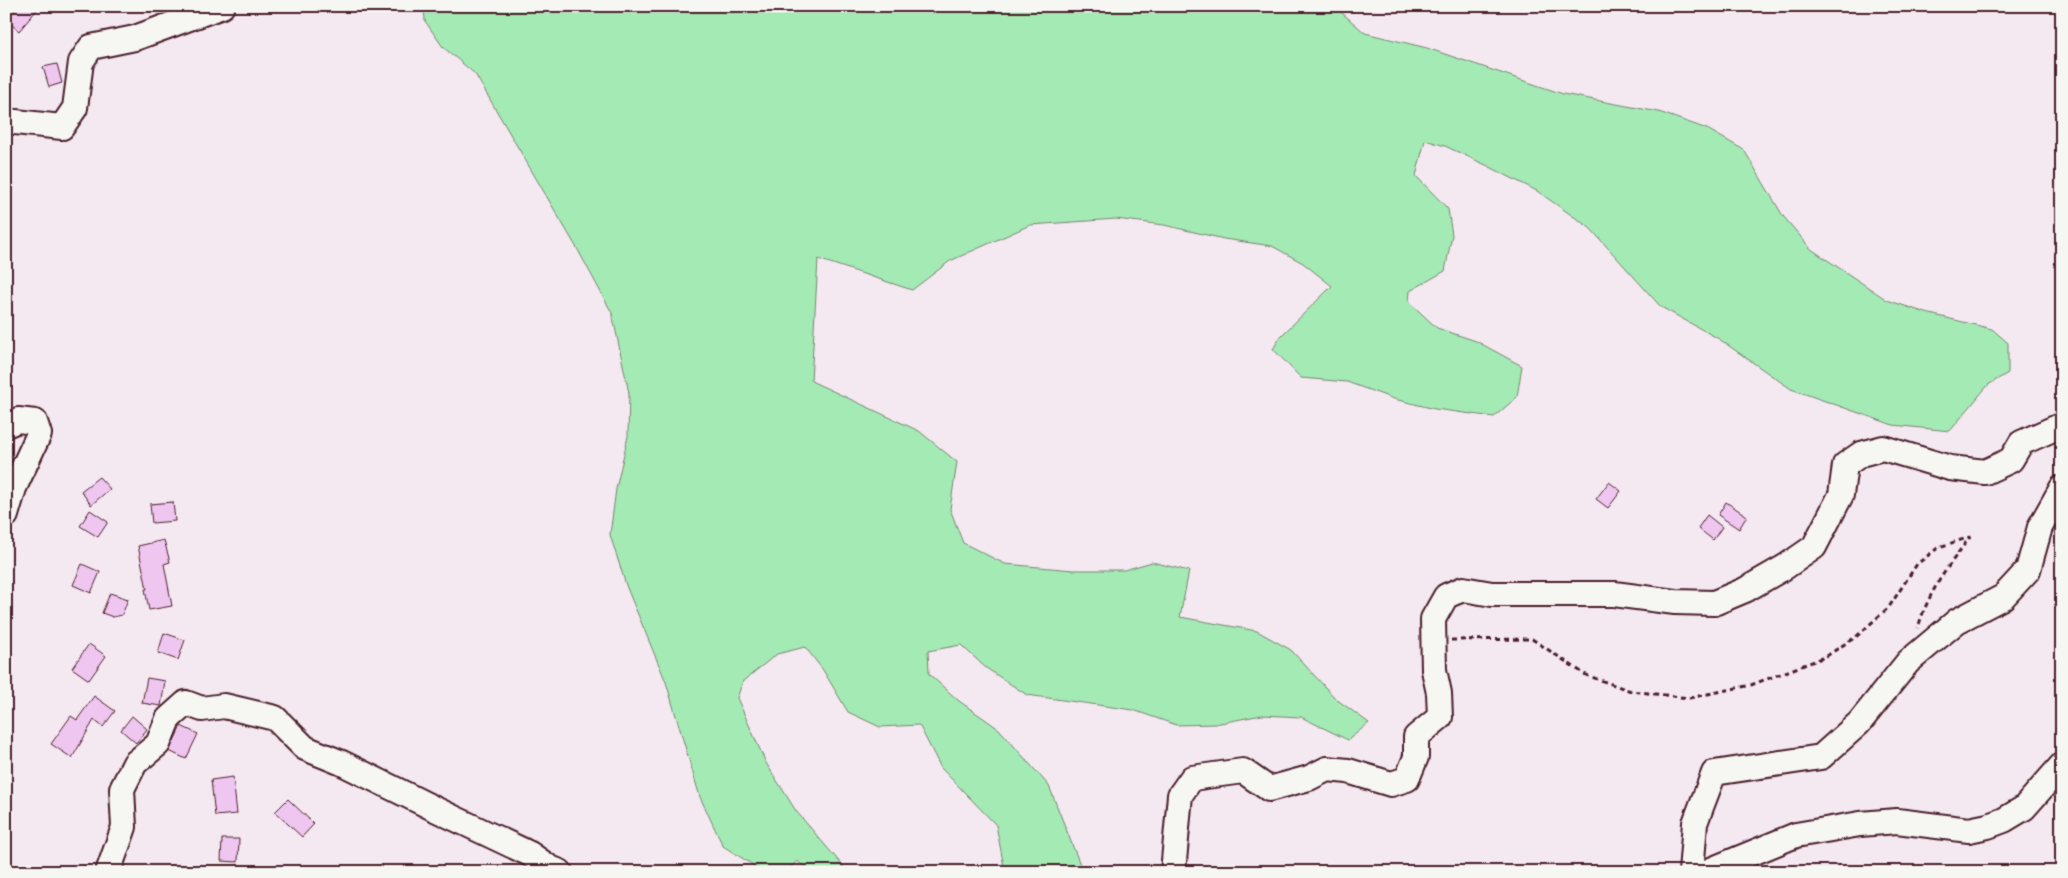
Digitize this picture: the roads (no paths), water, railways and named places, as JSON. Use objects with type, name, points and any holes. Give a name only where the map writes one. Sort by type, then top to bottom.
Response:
[{"type":"street","points":[[6,121],[62,127],[75,108],[81,62],[91,47],[135,38],[222,6]]},
{"type":"street","points":[[6,425],[18,420],[35,422],[39,434],[14,488],[6,515]]},
{"type":"street","points":[[1173,872],[1180,795],[1192,778],[1243,771],[1269,789],[1309,778],[1327,769],[1348,771],[1391,784],[1407,779],[1416,756],[1416,737],[1440,717],[1434,670],[1433,619],[1446,596],[1463,589],[1492,594],[1614,594],[1675,602],[1714,603],[1745,590],[1785,567],[1814,547],[1840,495],[1846,465],[1861,454],[1882,448],[1950,468],[1985,472],[2011,460],[2021,443],[2062,425]]},
{"type":"street","points":[[1691,872],[1695,823],[1714,773],[1821,757],[1859,723],[1908,662],[1957,621],[2003,597],[2028,570],[2040,527],[2062,488]]},
{"type":"street","points":[[108,872],[124,827],[122,789],[136,763],[158,744],[168,719],[186,703],[202,709],[224,706],[275,718],[305,748],[342,763],[530,854],[550,868],[560,872]]},
{"type":"street","points":[[1706,872],[1796,835],[1860,824],[1897,821],[1969,830],[1988,826],[2004,820],[2024,808],[2062,765]]}]
